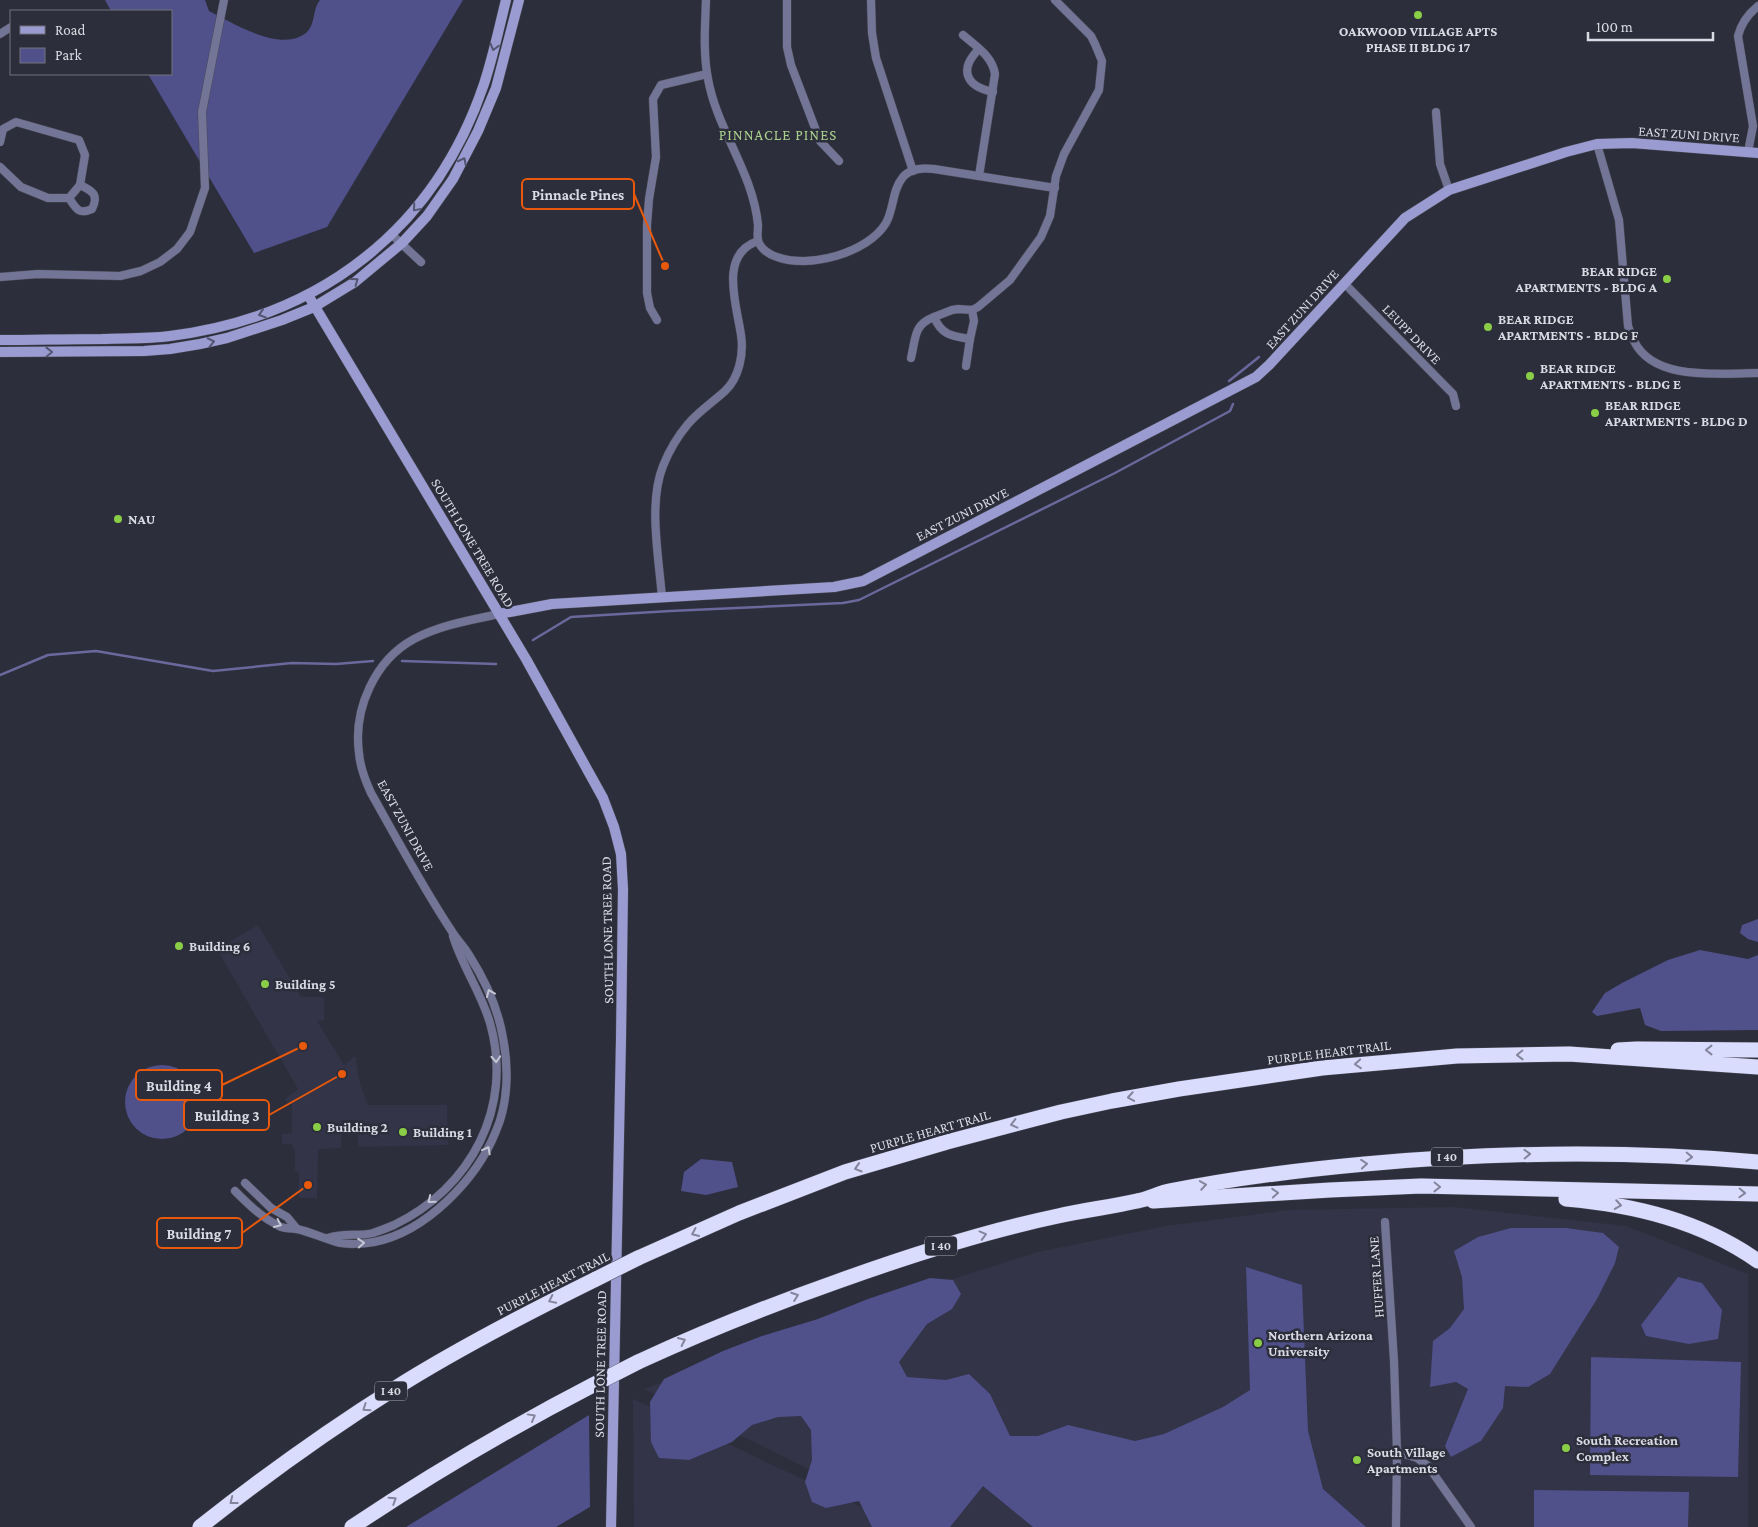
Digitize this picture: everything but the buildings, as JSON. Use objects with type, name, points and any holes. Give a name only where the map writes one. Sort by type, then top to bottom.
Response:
[{"type":"highway","points":[[1569,1054],[1637,1049],[1758,1050]]},
{"type":"highway","name":"PURPLE HEART TRAIL","points":[[200,1527],[290,1459],[394,1389],[526,1313],[638,1258],[739,1213],[845,1172],[988,1130],[1103,1102],[1322,1068],[1457,1056],[1569,1054],[1758,1067]]},
{"type":"highway","name":"I 40","points":[[352,1527],[474,1450],[593,1385],[695,1335],[749,1313],[889,1262],[954,1242],[1058,1216],[1139,1201],[1167,1191],[1287,1172],[1394,1161],[1462,1156],[1609,1154],[1758,1162]]},
{"type":"highway","points":[[1139,1201],[1170,1201],[1276,1193],[1421,1186],[1758,1194]]},
{"type":"highway","points":[[1483,1188],[1592,1201],[1653,1212],[1699,1228],[1732,1244],[1758,1261]]},
{"type":"main road","points":[[0,340],[169,336],[224,326],[277,309],[308,295],[348,272],[417,208],[442,173],[467,126],[484,84],[506,0]]},
{"type":"main road","points":[[0,352],[170,349],[227,338],[282,320],[314,307],[355,282],[402,243],[427,216],[453,179],[478,131],[496,88],[519,0]]},
{"type":"main road","name":"EAST ZUNI DRIVE","points":[[499,614],[552,604],[834,587],[863,581],[1256,377],[1405,218],[1449,190],[1566,152],[1597,144],[1632,143],[1753,152]]},
{"type":"main road","name":"SOUTH LONE TREE ROAD","points":[[308,295],[526,658],[603,798],[614,827],[621,854],[623,888],[621,1039],[611,1527]]},
{"type":"street","points":[[0,277],[38,274],[120,276],[141,271],[160,262],[177,249],[190,232],[206,188],[202,112],[224,0]]},
{"type":"street","points":[[706,0],[704,44],[712,99],[745,173],[758,224],[758,241],[765,251],[777,258],[797,261],[822,260],[847,252],[868,241],[883,228],[890,213],[898,184],[903,177],[913,171],[925,168],[934,169],[1055,188]]},
{"type":"street","points":[[787,0],[787,47],[791,65],[820,140],[839,161]]},
{"type":"street","points":[[871,0],[872,33],[876,58],[913,171]]},
{"type":"street","points":[[911,358],[919,327],[925,321],[958,309],[972,310],[986,301],[1010,280],[1041,237],[1050,216],[1059,166],[1100,90],[1102,69],[1099,52],[1091,36],[1064,3],[1056,0]]},
{"type":"street","points":[[1753,152],[1753,126],[1738,36],[1750,12],[1758,6]]},
{"type":"street","points":[[963,35],[987,56],[994,68],[995,80],[979,176]]},
{"type":"street","points":[[979,49],[968,62],[969,80],[975,86],[993,92]]},
{"type":"street","points":[[657,320],[650,308],[647,293],[648,212],[656,157],[653,99],[661,85],[707,74]]},
{"type":"street","points":[[1436,112],[1440,164],[1449,190]]},
{"type":"street","points":[[0,142],[3,129],[16,122],[79,140],[85,155],[80,185],[69,198],[48,198],[21,187],[0,167]]},
{"type":"street","points":[[1597,144],[1619,220],[1628,326],[1634,341],[1641,351],[1657,364],[1683,372],[1758,373]]},
{"type":"street","points":[[69,198],[77,210],[85,212],[92,209],[96,202],[94,195],[90,190],[80,185]]},
{"type":"street","points":[[391,234],[421,262]]},
{"type":"street","points":[[662,598],[655,510],[658,482],[666,459],[678,437],[702,410],[726,390],[739,367],[742,337],[732,287],[732,276],[734,266],[743,249],[752,242],[758,241]]},
{"type":"street","name":"LEUPP DRIVE","points":[[1344,283],[1453,394],[1456,406]]},
{"type":"street","points":[[966,366],[974,322],[972,310]]},
{"type":"street","points":[[934,318],[944,332],[970,340]]},
{"type":"street","name":"EAST ZUNI DRIVE","points":[[235,1190],[252,1208],[281,1228],[297,1229],[328,1238],[337,1243],[374,1242],[410,1228],[442,1206],[474,1170],[497,1131],[506,1087],[504,1038],[492,997],[468,953],[452,932],[371,793],[362,771],[357,733],[360,713],[367,692],[379,669],[397,652],[413,639],[443,627],[499,614]]},
{"type":"street","name":"EAST ZUNI DRIVE","points":[[245,1183],[271,1208],[287,1217],[297,1229]]},
{"type":"street","name":"HUFFER LANE","points":[[1385,1222],[1394,1361],[1397,1452],[1396,1527]]},
{"type":"street","points":[[1397,1452],[1417,1458],[1428,1466],[1471,1527]]},
{"type":"shaded area","points":[[258,925],[301,997],[324,997],[324,1020],[317,1021],[344,1065],[355,1056],[360,1083],[368,1105],[447,1105],[448,1145],[358,1147],[358,1120],[342,1120],[341,1148],[318,1149],[317,1198],[299,1198],[299,1172],[295,1171],[295,1149],[293,1149],[292,1144],[282,1144],[282,1134],[292,1133],[292,1104],[284,1100],[298,1089],[217,949]]},
{"type":"shaded area","name":"Northern Arizona University","points":[[1453,1207],[1626,1226],[1748,1274],[1748,1527],[929,1527],[644,1389],[893,1298],[1038,1252],[1166,1226],[1289,1210]]},
{"type":"shaded area","points":[[633,1399],[904,1527],[634,1527]]},
{"type":"green space","points":[[105,0],[205,0],[209,11],[244,29],[271,38],[285,40],[297,38],[307,32],[312,25],[320,0],[463,0],[327,227],[254,253],[149,75],[172,75],[172,10],[110,10]]},
{"type":"green space","points":[[1758,919],[1758,942],[1748,939],[1740,933],[1742,925]]},
{"type":"green space","points":[[1700,950],[1748,959],[1758,955],[1758,1030],[1661,1031],[1645,1025],[1640,1008],[1597,1016],[1592,1012],[1605,993],[1622,983],[1668,960]]},
{"type":"green space","points":[[162,1065],[176,1068],[188,1076],[196,1088],[199,1102],[196,1116],[188,1128],[176,1136],[162,1139],[148,1136],[136,1128],[128,1116],[125,1102],[128,1088],[136,1076],[148,1068]]},
{"type":"green space","points":[[701,1159],[732,1162],[738,1187],[706,1195],[681,1191],[684,1172]]},
{"type":"green space","points":[[1511,1228],[1566,1228],[1603,1233],[1619,1247],[1615,1263],[1597,1299],[1550,1374],[1528,1387],[1505,1386],[1503,1408],[1481,1441],[1451,1457],[1445,1446],[1468,1389],[1456,1382],[1430,1387],[1433,1341],[1450,1328],[1464,1309],[1462,1277],[1454,1251],[1478,1237]]},
{"type":"green space","points":[[1246,1267],[1302,1285],[1308,1431],[1323,1489],[1366,1527],[1033,1527],[983,1486],[950,1527],[872,1527],[859,1501],[826,1508],[812,1502],[805,1482],[812,1460],[811,1430],[801,1416],[778,1417],[752,1425],[732,1442],[689,1460],[659,1458],[651,1442],[650,1402],[664,1379],[723,1351],[762,1336],[818,1319],[868,1299],[930,1278],[953,1280],[961,1294],[952,1309],[927,1324],[899,1362],[907,1377],[946,1380],[969,1374],[990,1394],[1010,1436],[1038,1436],[1068,1425],[1135,1441],[1164,1434],[1223,1407],[1250,1390]]},
{"type":"green space","points":[[1678,1277],[1702,1283],[1722,1310],[1718,1339],[1689,1344],[1646,1336],[1641,1325]]},
{"type":"green space","points":[[1591,1357],[1741,1362],[1738,1477],[1590,1475]]},
{"type":"green space","points":[[589,1415],[590,1507],[556,1527],[406,1527]]},
{"type":"green space","points":[[1534,1490],[1689,1492],[1688,1527],[1534,1527]]},
{"type":"waterway","points":[[1229,381],[1259,357]]},
{"type":"waterway","points":[[533,640],[571,617],[843,603],[859,600],[1115,473],[1230,411],[1233,404]]},
{"type":"waterway","points":[[0,675],[48,655],[96,651],[213,671],[292,663],[336,664],[373,661]]},
{"type":"waterway","points":[[402,661],[496,664]]},
{"type":"place","name":"OAKWOOD VILLAGE APTS PHASE II BLDG 17","points":[[1418,15]]},
{"type":"place","name":"Pinnacle Pines","points":[[665,266]]},
{"type":"place","name":"BEAR RIDGE APARTMENTS - BLDG A","points":[[1667,279]]},
{"type":"place","name":"BEAR RIDGE APARTMENTS - BLDG F","points":[[1488,327]]},
{"type":"place","name":"BEAR RIDGE APARTMENTS - BLDG E","points":[[1530,376]]},
{"type":"place","name":"BEAR RIDGE APARTMENTS - BLDG D","points":[[1595,413]]},
{"type":"place","name":"NAU","points":[[118,519]]},
{"type":"place","name":"Building 6","points":[[179,946]]},
{"type":"place","name":"Building 5","points":[[265,984]]},
{"type":"place","name":"Building 4","points":[[303,1046]]},
{"type":"place","name":"Building 3","points":[[342,1074]]},
{"type":"place","name":"Building 2","points":[[317,1127]]},
{"type":"place","name":"Building 1","points":[[403,1132]]},
{"type":"place","name":"Building 7","points":[[308,1185]]},
{"type":"place","name":"Northern Arizona University","points":[[1258,1343]]},
{"type":"place","name":"South Recreation Complex","points":[[1566,1448]]},
{"type":"place","name":"South Village Apartments","points":[[1357,1460]]},
{"type":"district","name":"PINNACLE PINES","points":[[778,135]]}]
